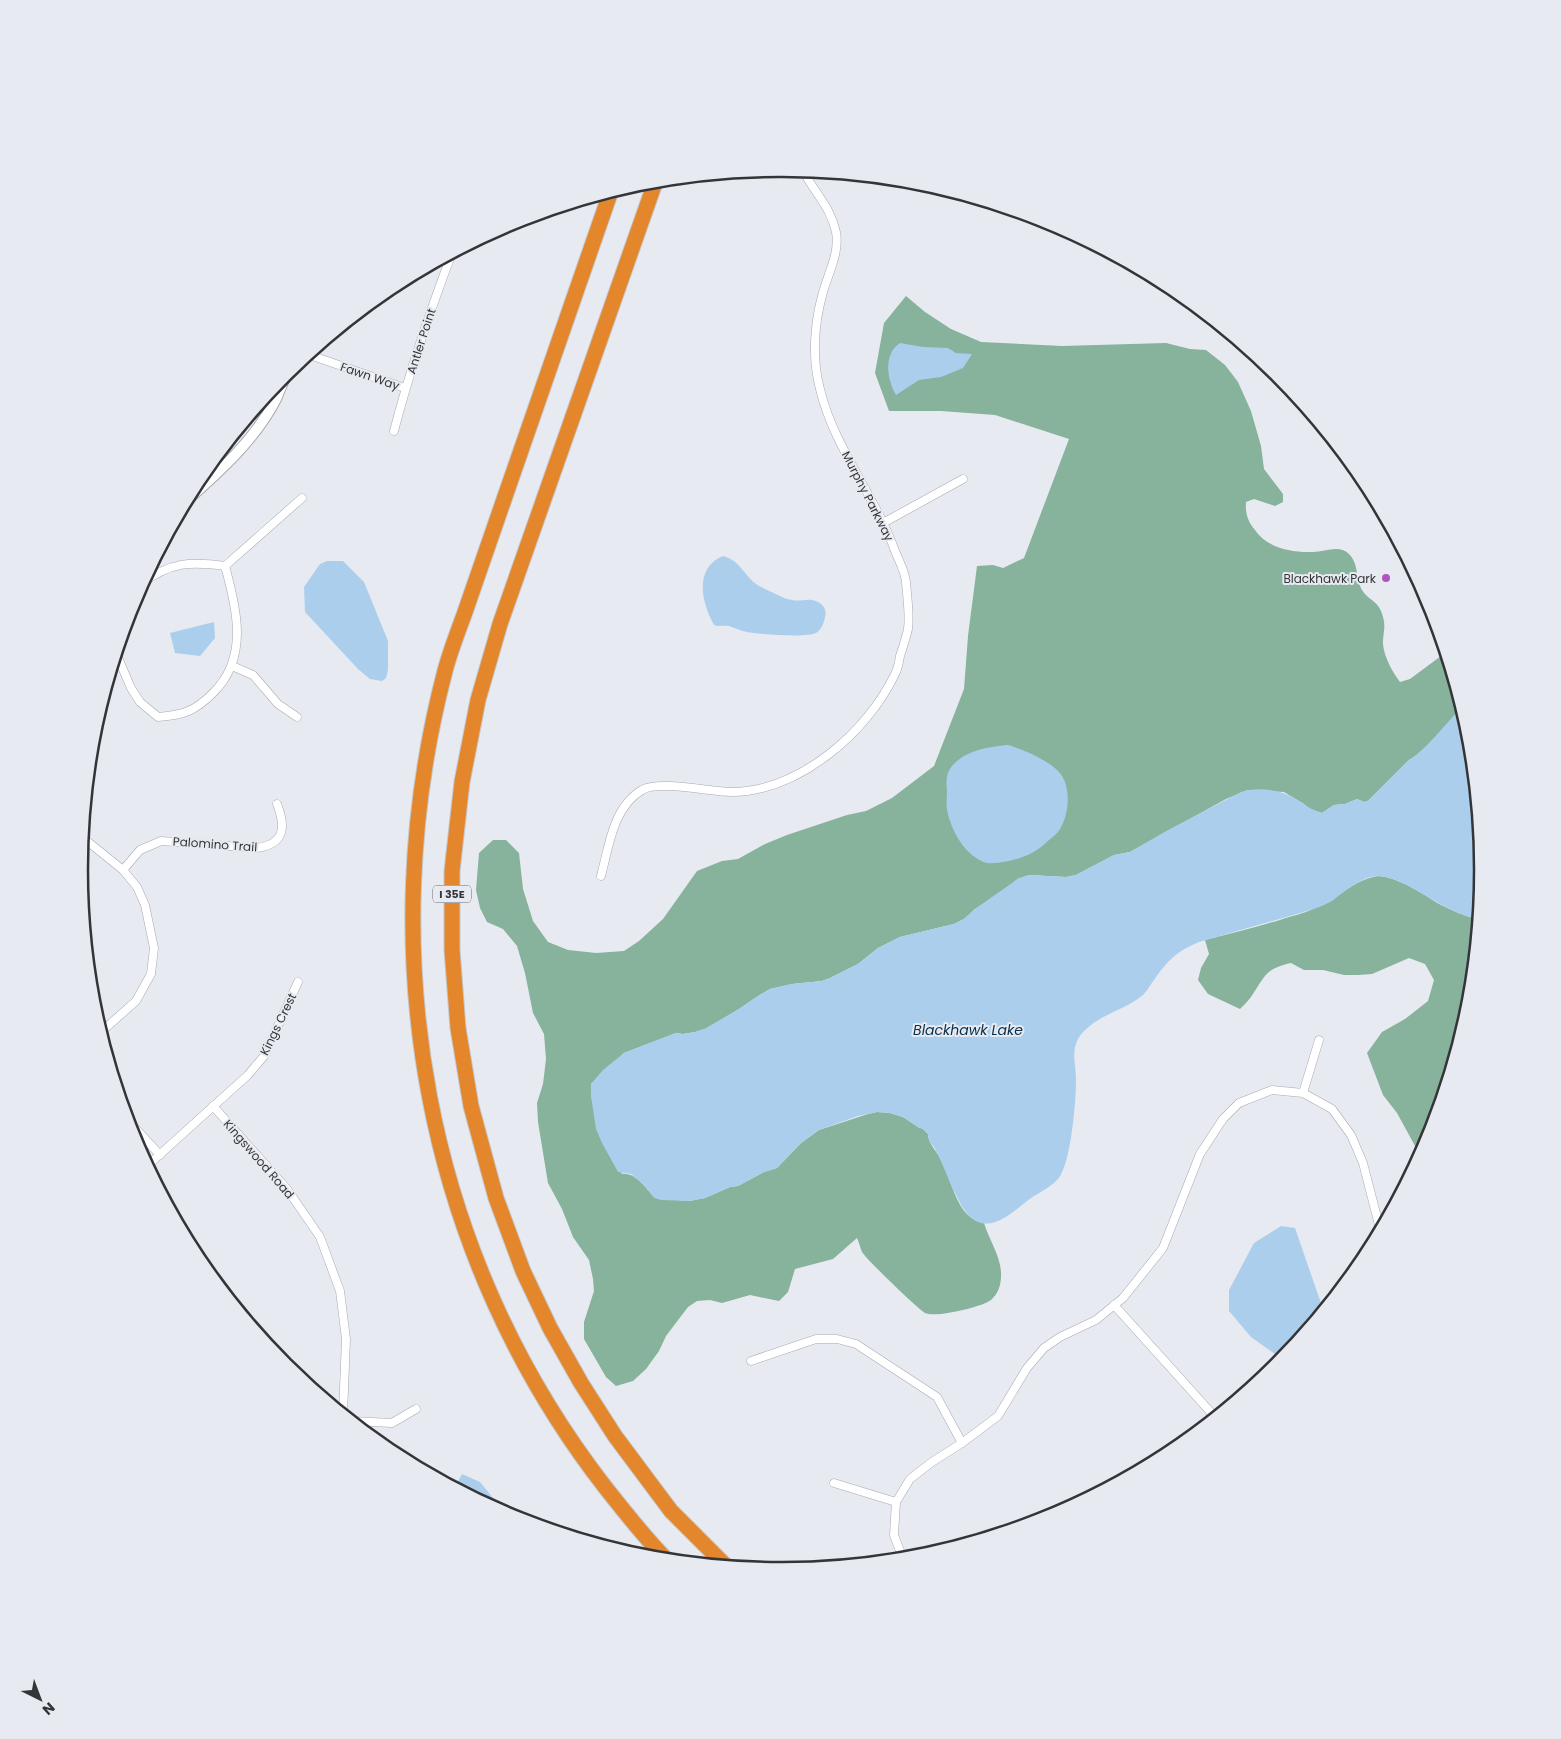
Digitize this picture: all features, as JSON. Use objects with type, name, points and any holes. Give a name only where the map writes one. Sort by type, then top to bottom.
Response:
[{"type":"highway","name":"I 35E","points":[[653,189],[500,624],[478,700],[462,782],[453,861],[452,950],[458,1028],[471,1106],[496,1198],[523,1271],[563,1352],[615,1436],[671,1511],[720,1560]]},
{"type":"highway","points":[[608,198],[445,669],[424,765],[413,863],[412,945],[418,1027],[431,1108],[451,1187],[484,1280],[516,1348],[543,1398],[578,1452],[644,1536],[659,1551]]},
{"type":"street","name":"Murphy Parkway","points":[[601,876],[616,820],[626,802],[640,791],[646,787],[678,787],[731,792],[758,789],[784,781],[826,758],[872,714],[896,673],[908,627],[906,579],[889,533],[834,430],[820,388],[815,358],[816,327],[822,296],[835,257],[836,234],[828,208],[808,178]]},
{"type":"street","name":"Antler Point","points":[[394,431],[405,388],[434,298],[449,261]]},
{"type":"street","name":"Fawn Way","points":[[315,356],[405,388]]},
{"type":"street","points":[[203,486],[226,465],[252,434],[279,391]]},
{"type":"street","points":[[884,523],[963,479]]},
{"type":"street","points":[[153,577],[176,565],[205,563],[225,566],[302,498]]},
{"type":"street","points":[[120,662],[130,688],[140,702],[158,717],[178,716],[201,705],[218,688],[232,666],[237,644],[237,620],[233,593],[225,566]]},
{"type":"street","points":[[232,666],[253,675],[278,704],[297,717]]},
{"type":"street","name":"Palomino Trail","points":[[123,870],[140,850],[161,841],[257,848],[268,846],[278,839],[282,829],[282,819],[277,804]]},
{"type":"street","points":[[89,842],[123,870],[137,887],[145,905],[154,948],[151,974],[136,1001],[106,1028]]},
{"type":"street","name":"Kings Crest","points":[[152,1162],[248,1075],[264,1056],[298,982]]},
{"type":"street","points":[[1303,1092],[1318,1040]]},
{"type":"street","points":[[901,1552],[894,1535],[896,1502],[910,1479],[998,1416],[1027,1368],[1044,1348],[1060,1336],[1096,1320],[1123,1298],[1163,1248],[1200,1154],[1223,1119],[1239,1103],[1272,1090],[1303,1092],[1332,1109],[1351,1135],[1363,1163],[1378,1221]]},
{"type":"street","name":"Kingswood Road","points":[[213,1106],[287,1189],[320,1237],[340,1291],[346,1339],[343,1406]]},
{"type":"street","points":[[139,1132],[160,1155]]},
{"type":"street","points":[[1114,1305],[1211,1412]]},
{"type":"street","points":[[750,1361],[816,1339],[836,1339],[856,1344],[937,1397],[962,1443]]},
{"type":"street","points":[[362,1422],[392,1423],[416,1409]]},
{"type":"street","points":[[834,1483],[896,1502]]},
{"type":"green space","points":[[906,296],[925,312],[951,329],[981,342],[1062,346],[1166,343],[1190,349],[1206,350],[1225,365],[1238,382],[1251,411],[1261,446],[1264,469],[1283,494],[1283,502],[1275,506],[1254,499],[1246,502],[1247,514],[1253,527],[1266,541],[1281,548],[1305,552],[1341,549],[1349,554],[1354,561],[1362,591],[1379,607],[1383,616],[1385,654],[1397,678],[1400,682],[1410,679],[1440,657],[1455,714],[1429,744],[1409,760],[1368,801],[1364,802],[1357,799],[1345,804],[1334,805],[1322,813],[1310,809],[1284,792],[1248,790],[1226,799],[1130,852],[1114,855],[1076,875],[1066,877],[1029,875],[1016,880],[1011,886],[954,924],[900,937],[878,948],[858,964],[830,978],[822,981],[792,984],[770,989],[706,1029],[683,1034],[676,1033],[624,1053],[591,1084],[591,1096],[622,1174],[636,1178],[655,1198],[689,1201],[705,1198],[730,1187],[738,1186],[764,1172],[777,1168],[801,1143],[819,1130],[868,1114],[877,1112],[890,1113],[903,1117],[928,1134],[928,1138],[942,1161],[961,1207],[975,1220],[984,1223],[997,1256],[1001,1276],[997,1292],[986,1303],[948,1313],[925,1313],[903,1294],[862,1252],[857,1238],[833,1259],[795,1269],[788,1292],[779,1301],[750,1295],[722,1303],[710,1300],[697,1301],[688,1307],[666,1336],[659,1351],[646,1369],[633,1381],[616,1386],[606,1377],[584,1339],[584,1322],[594,1291],[589,1260],[573,1237],[562,1209],[548,1183],[538,1122],[537,1103],[543,1084],[546,1059],[544,1034],[533,1013],[525,973],[517,946],[503,929],[487,922],[480,908],[476,890],[479,853],[493,840],[506,840],[519,853],[523,889],[533,921],[548,942],[568,950],[596,953],[624,951],[639,941],[663,919],[697,871],[722,861],[738,859],[765,844],[787,835],[847,815],[866,811],[892,798],[934,766],[964,689],[968,636],[977,566],[993,565],[1003,568],[1024,558],[1069,439],[995,415],[941,411],[889,411],[875,373],[884,323]]},
{"type":"green space","points":[[1387,877],[1403,883],[1441,905],[1472,917],[1468,960],[1450,1049],[1437,1092],[1416,1147],[1397,1113],[1383,1095],[1367,1053],[1382,1032],[1405,1019],[1428,1001],[1434,980],[1425,964],[1409,958],[1372,974],[1358,975],[1344,975],[1323,970],[1304,970],[1291,963],[1282,965],[1266,975],[1240,1009],[1208,994],[1198,980],[1201,968],[1209,954],[1205,940],[1305,912],[1369,878]]},
{"type":"water","points":[[900,343],[923,347],[948,348],[956,353],[972,354],[963,368],[941,377],[919,380],[896,395],[890,382],[888,368],[891,354]]},
{"type":"water","points":[[723,556],[739,566],[751,580],[761,587],[788,599],[811,600],[820,603],[826,613],[822,626],[816,633],[783,635],[747,632],[729,626],[714,625],[703,596],[704,577],[714,561]]},
{"type":"water","points":[[327,561],[343,561],[364,582],[388,641],[388,670],[386,678],[382,681],[370,679],[358,669],[305,612],[304,587],[320,564]]},
{"type":"water","points":[[214,622],[215,638],[200,656],[175,653],[170,633]]},
{"type":"water","name":"Blackhawk Lake","points":[[1455,714],[1468,779],[1472,824],[1474,870],[1472,917],[1450,909],[1398,881],[1380,876],[1371,877],[1355,884],[1332,901],[1316,908],[1199,942],[1185,949],[1169,962],[1143,995],[1127,1006],[1092,1024],[1078,1039],[1074,1054],[1076,1080],[1074,1117],[1063,1171],[1051,1186],[995,1222],[981,1223],[966,1212],[929,1140],[928,1134],[903,1117],[890,1113],[877,1112],[858,1116],[819,1130],[801,1143],[777,1168],[764,1172],[738,1186],[730,1187],[705,1198],[689,1201],[655,1198],[631,1174],[618,1172],[602,1143],[596,1129],[591,1084],[603,1070],[624,1053],[676,1033],[695,1032],[706,1028],[770,989],[792,984],[822,981],[830,978],[858,964],[878,948],[900,937],[954,924],[964,919],[1019,878],[1029,875],[1066,877],[1076,875],[1114,855],[1130,852],[1241,792],[1261,789],[1275,791],[1288,795],[1311,809],[1322,813],[1334,805],[1345,804],[1357,799],[1364,802],[1368,801],[1429,743]]},
{"type":"water","points":[[1008,745],[1028,752],[1058,771],[1066,785],[1067,810],[1058,832],[1036,851],[1009,861],[987,863],[979,860],[966,849],[952,826],[947,810],[947,778],[952,766],[964,756],[985,748]]},
{"type":"water","points":[[1281,1226],[1295,1228],[1321,1303],[1276,1355],[1251,1337],[1229,1311],[1229,1290],[1254,1243]]},
{"type":"water","points":[[462,1474],[480,1482],[495,1501],[474,1491],[458,1482]]},
{"type":"place","name":"Blackhawk Park","points":[[1386,578]]}]
